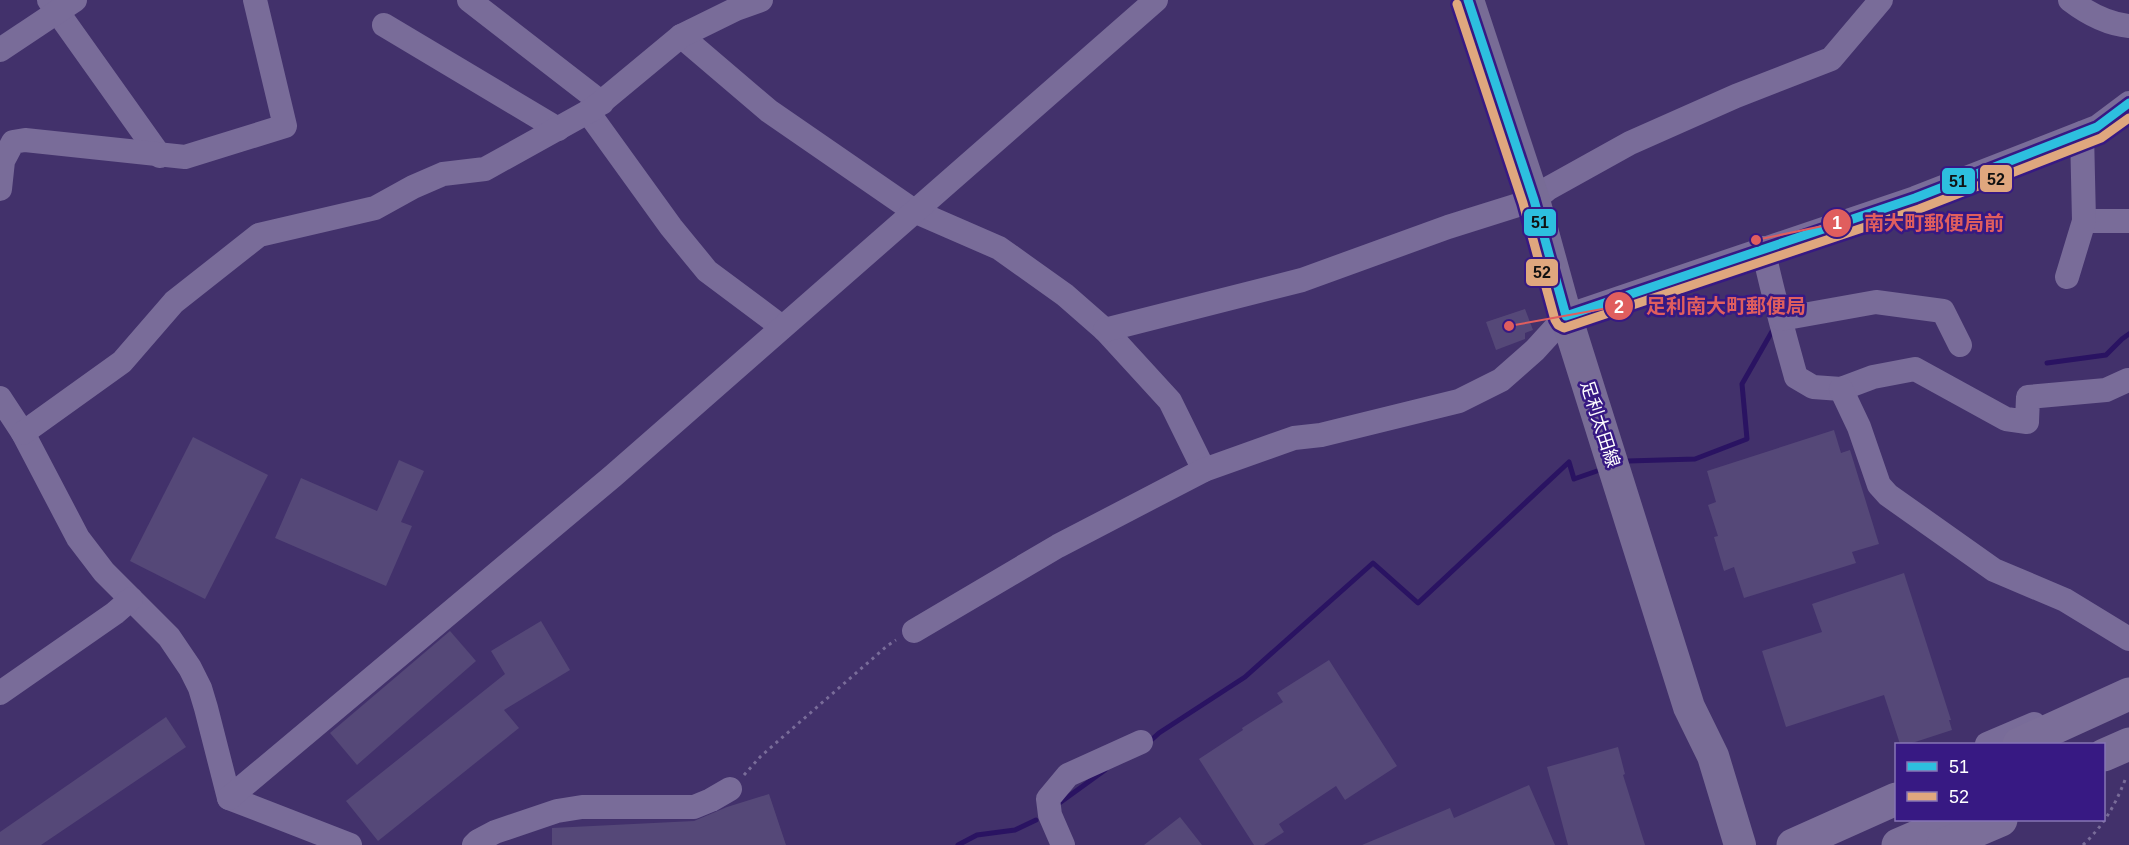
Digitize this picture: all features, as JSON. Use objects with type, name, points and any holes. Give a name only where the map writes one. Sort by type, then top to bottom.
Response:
[{"type":"highway","points":[[2021,743],[2129,694]]},
{"type":"highway","points":[[2065,743],[2129,715]]},
{"type":"highway","points":[[2105,754],[2129,744]]},
{"type":"highway","points":[[1792,845],[1895,800]]},
{"type":"highway","points":[[1836,845],[1895,818]]},
{"type":"highway","points":[[1898,845],[1952,821]]},
{"type":"highway","points":[[1943,845],[1997,821]]},
{"type":"main road","name":"足利太田線","points":[[1468,0],[1533,200],[1566,316],[1689,707],[1713,756],[1740,845]]},
{"type":"street","points":[[0,189],[3,161],[13,142],[26,140],[185,157],[285,126],[255,0]]},
{"type":"street","points":[[469,0],[595,107],[671,227],[707,271],[782,327]]},
{"type":"street","points":[[23,433],[122,362],[174,302],[259,234],[375,208],[443,174],[485,169],[595,107],[681,36],[736,9],[761,0]]},
{"type":"street","points":[[229,798],[613,476],[1156,0]]},
{"type":"street","points":[[1105,330],[1302,280],[1448,227],[1533,200],[1549,188],[1630,143],[1736,96],[1831,59],[1881,0]]},
{"type":"street","points":[[2070,0],[2084,12],[2129,26]]},
{"type":"street","points":[[0,50],[60,4],[160,156]]},
{"type":"street","points":[[384,26],[558,129]]},
{"type":"street","points":[[681,36],[769,111],[914,211],[999,248],[1065,295],[1105,330],[1170,401],[1204,470]]},
{"type":"street","points":[[914,631],[1058,546],[1204,470],[1294,438],[1321,435],[1459,401],[1501,380],[1535,350],[1566,316],[1915,198],[2097,127],[2129,103]]},
{"type":"street","points":[[2067,277],[2084,221],[2082,133]]},
{"type":"street","points":[[2084,221],[2129,221]]},
{"type":"street","points":[[1763,248],[1772,292],[1796,377],[1813,387],[1841,389],[1873,377],[1915,369],[2006,419],[2027,422],[2028,397],[2106,390],[2128,380]]},
{"type":"street","points":[[1781,318],[1876,302],[1943,311],[1960,345]]},
{"type":"street","points":[[1841,389],[1858,427],[1879,485],[1888,495],[1994,570],[2065,600],[2129,639]]},
{"type":"street","points":[[0,398],[23,433],[78,538],[104,572],[169,637],[195,678],[215,739],[229,798]]},
{"type":"street","points":[[0,693],[115,614],[131,599]]},
{"type":"street","points":[[1989,743],[2129,681]]},
{"type":"street","points":[[1063,845],[1050,815],[1048,800],[1068,775],[1141,742]]},
{"type":"street","points":[[474,845],[495,832],[557,811],[582,807],[693,807],[730,789]]},
{"type":"street","points":[[229,798],[350,845]]},
{"type":"path","points":[[730,789],[761,756],[887,646],[914,631]]},
{"type":"path","points":[[2083,845],[2105,822],[2116,802],[2119,773]]},
{"type":"building","points":[[1525,309],[1533,330],[1525,333],[1525,339],[1496,350],[1486,322]]},
{"type":"building","points":[[1834,430],[1841,453],[1850,450],[1879,544],[1852,552],[1856,563],[1744,598],[1734,567],[1724,571],[1714,537],[1718,536],[1708,505],[1716,502],[1707,471]]},
{"type":"building","points":[[193,437],[268,475],[205,599],[130,561]]},
{"type":"building","points":[[399,460],[424,471],[401,522],[412,526],[386,586],[275,538],[301,478],[377,511]]},
{"type":"building","points":[[1904,573],[1951,720],[1949,720],[1952,730],[1912,743],[1900,743],[1884,695],[1786,727],[1762,651],[1822,632],[1812,604]]},
{"type":"building","points":[[541,621],[570,670],[504,710],[519,728],[378,841],[346,801],[505,674],[491,651]]},
{"type":"building","points":[[450,631],[476,661],[357,765],[330,733]]},
{"type":"building","points":[[1329,660],[1397,766],[1345,800],[1336,786],[1279,824],[1284,832],[1264,845],[1254,845],[1199,759],[1283,702],[1277,693]]},
{"type":"building","points":[[166,717],[186,747],[41,845],[0,845],[0,832]]},
{"type":"building","points":[[1618,747],[1625,774],[1623,775],[1645,845],[1568,845],[1547,767]]},
{"type":"building","points":[[1529,785],[1555,845],[1362,845],[1450,808],[1454,818]]},
{"type":"building","points":[[769,794],[786,845],[552,845],[552,828],[694,821],[727,807]]},
{"type":"building","points":[[1180,817],[1202,845],[1144,845]]},
{"type":"waterway","points":[[1628,461],[1695,459],[1747,439],[1742,384],[1774,328]]},
{"type":"waterway","points":[[2047,363],[2106,355],[2129,334]]},
{"type":"waterway","points":[[1148,743],[1159,733],[1245,677],[1373,563],[1418,603],[1569,462],[1574,479],[1597,471]]},
{"type":"waterway","points":[[1058,804],[1105,770]]},
{"type":"waterway","points":[[958,845],[977,835],[1015,830],[1036,820]]},
{"type":"transit line","name":"51","points":[[1468,0],[1534,200],[1566,316],[1915,198],[2097,127],[2129,103]]},
{"type":"transit line","name":"52","points":[[1457,4],[1523,203],[1555,320],[1564,328],[1919,209],[2101,138],[2129,118]]},
{"type":"place","name":"南大町郵便局前","points":[[1756,240]]},
{"type":"place","name":"足利南大町郵便局","points":[[1509,326]]}]
